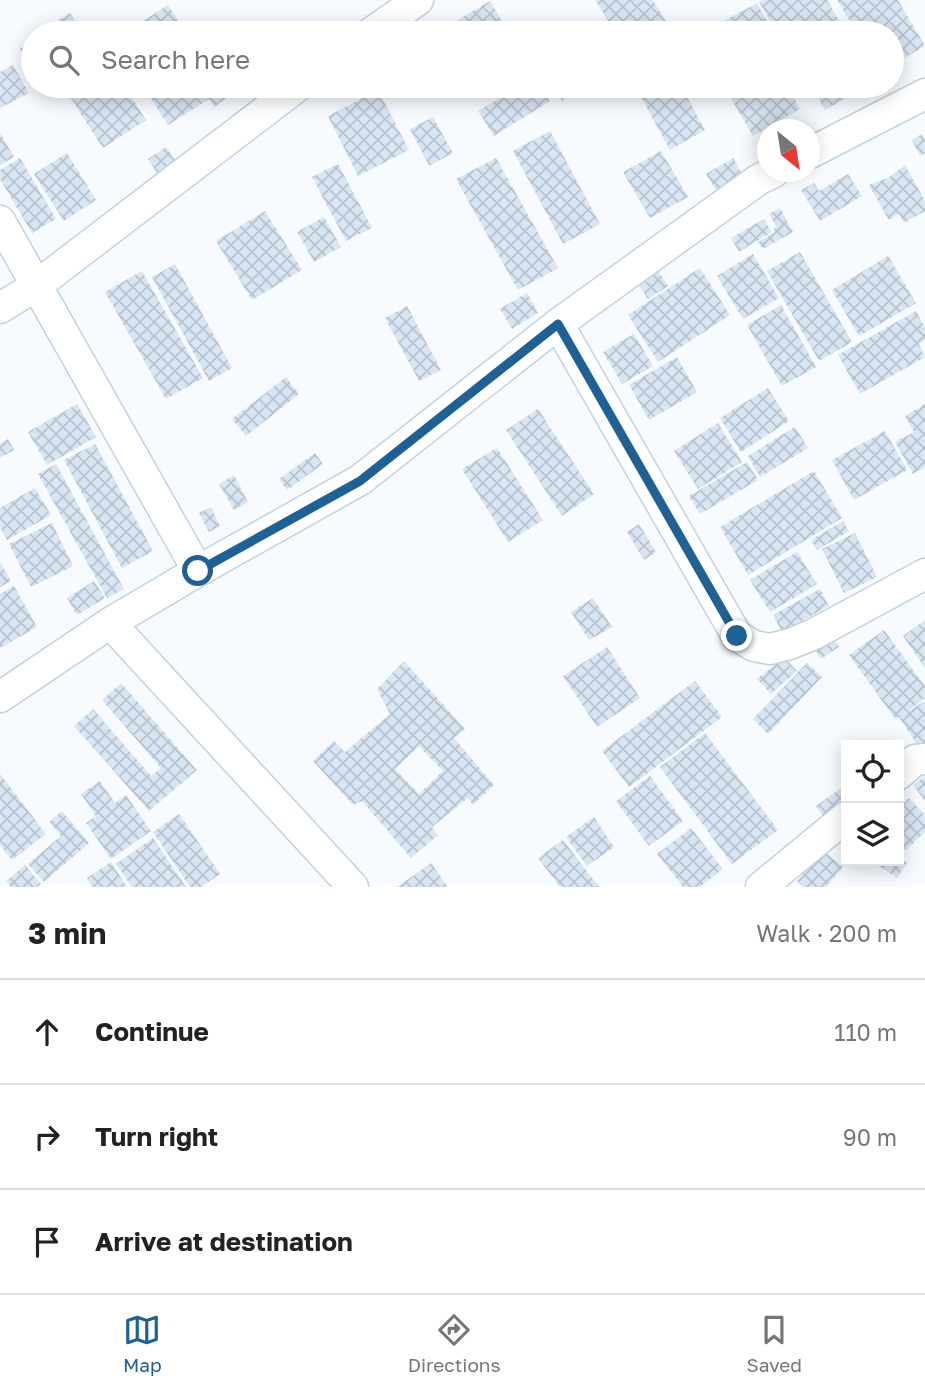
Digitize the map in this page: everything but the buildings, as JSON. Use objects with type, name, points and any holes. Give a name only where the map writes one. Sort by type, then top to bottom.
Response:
[{"type":"street","points":[[388,21],[418,0]]},
{"type":"street","points":[[820,148],[925,94]]},
{"type":"street","points":[[0,308],[36,286],[282,98]]},
{"type":"street","points":[[0,697],[110,623],[360,481],[558,324],[757,181]]},
{"type":"street","points":[[0,221],[198,571]]},
{"type":"street","points":[[558,324],[737,636],[754,646],[771,649],[790,644],[814,634],[925,574]]},
{"type":"street","points":[[110,623],[353,887]]},
{"type":"street","points":[[904,770],[915,760],[925,759]]},
{"type":"street","points":[[761,887],[841,821]]},
{"type":"route","points":[[198,571],[360,481],[558,324],[737,636]]}]
